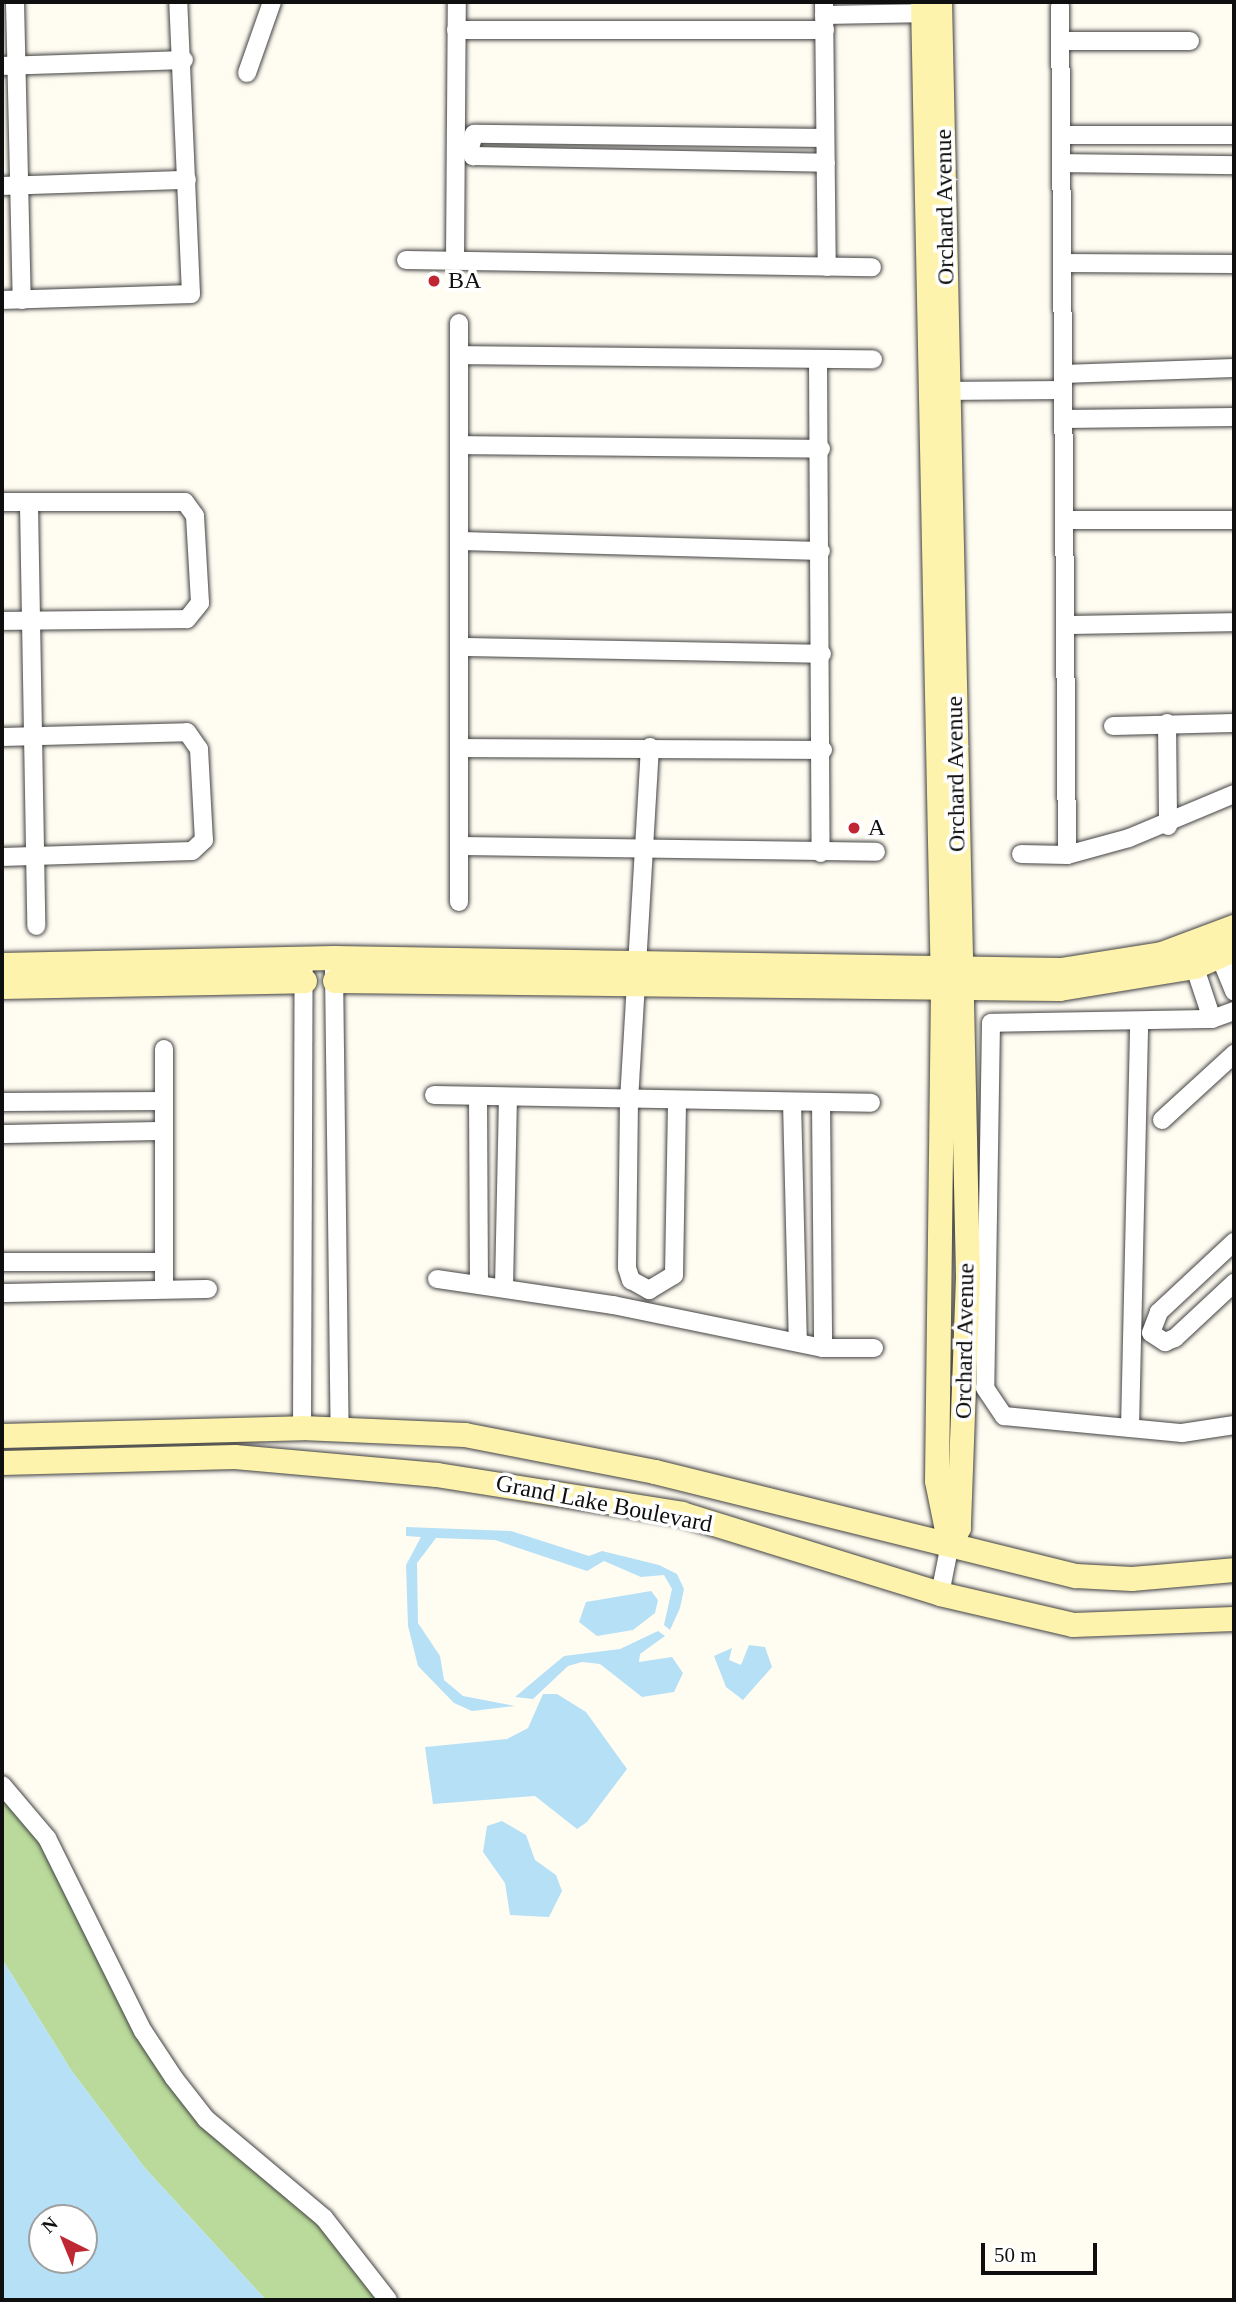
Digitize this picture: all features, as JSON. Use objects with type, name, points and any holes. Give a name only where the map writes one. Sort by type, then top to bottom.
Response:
[{"type":"street","points":[[15,2],[9,66],[11,186],[22,300]]},
{"type":"street","points":[[2,300],[191,295],[184,60],[178,2]]},
{"type":"street","points":[[247,73],[272,2]]},
{"type":"street","points":[[455,261],[457,2]]},
{"type":"street","points":[[1060,6],[1067,855]]},
{"type":"street","points":[[456,30],[825,15],[932,7]]},
{"type":"street","name":"Orchard Avenue","points":[[932,7],[951,980],[968,1278],[959,1528],[950,1544],[940,1594]]},
{"type":"street","points":[[825,15],[827,267]]},
{"type":"street","points":[[1061,41],[1190,41]]},
{"type":"street","points":[[9,66],[184,60]]},
{"type":"street","points":[[825,138],[474,134],[470,148],[473,156],[826,163]]},
{"type":"street","points":[[1061,135],[1234,135]]},
{"type":"street","points":[[1062,163],[1234,165]]},
{"type":"street","points":[[11,186],[187,180]]},
{"type":"street","points":[[406,260],[872,267]]},
{"type":"street","points":[[1062,263],[1234,264]]},
{"type":"street","points":[[459,323],[464,748],[459,902]]},
{"type":"street","points":[[459,355],[873,359]]},
{"type":"street","points":[[818,359],[823,750],[821,853]]},
{"type":"street","points":[[941,391],[1234,368]]},
{"type":"street","points":[[1063,419],[1234,417]]},
{"type":"street","points":[[460,444],[821,449]]},
{"type":"street","points":[[2,502],[29,505],[185,502],[195,516],[200,603],[187,619],[2,621]]},
{"type":"street","points":[[29,505],[34,737],[31,857],[36,926]]},
{"type":"street","points":[[1064,520],[1234,520]]},
{"type":"street","points":[[461,541],[821,551]]},
{"type":"street","points":[[1065,625],[1234,622]]},
{"type":"street","points":[[462,646],[822,654]]},
{"type":"street","points":[[1167,723],[1168,826]]},
{"type":"street","points":[[1113,726],[1234,723]]},
{"type":"street","points":[[2,737],[187,732],[200,749],[204,840],[192,851],[2,857]]},
{"type":"street","points":[[650,747],[629,1101],[627,1268],[631,1280],[649,1290],[674,1275],[677,1102]]},
{"type":"street","points":[[464,748],[823,750]]},
{"type":"street","points":[[1021,854],[1067,855],[1168,826],[1234,794]]},
{"type":"street","points":[[462,846],[644,852],[876,852]]},
{"type":"street","points":[[2,965],[304,970],[637,970],[951,980],[1191,957],[1222,948],[1234,927]]},
{"type":"street","points":[[1222,948],[1234,991]]},
{"type":"street","points":[[1191,957],[1212,1019]]},
{"type":"street","points":[[2,987],[304,970]]},
{"type":"street","points":[[302,1428],[304,970]]},
{"type":"street","points":[[334,970],[340,1428]]},
{"type":"street","points":[[1234,1011],[1212,1019],[1139,1022],[998,1021],[988,1035],[985,1388],[991,1404],[1004,1416],[1182,1433],[1234,1424]]},
{"type":"street","points":[[1130,1429],[1139,1022]]},
{"type":"street","points":[[164,1049],[164,1289]]},
{"type":"street","points":[[1162,1120],[1234,1054]]},
{"type":"street","points":[[433,1095],[677,1102],[871,1103]]},
{"type":"street","points":[[478,1097],[479,1285]]},
{"type":"street","points":[[504,1287],[508,1097]]},
{"type":"street","points":[[2,1102],[163,1101]]},
{"type":"street","points":[[792,1102],[798,1340]]},
{"type":"street","points":[[821,1102],[822,1348]]},
{"type":"street","points":[[2,1134],[162,1130]]},
{"type":"street","points":[[1234,1242],[1159,1312],[1151,1333],[1166,1342],[1175,1338],[1234,1283]]},
{"type":"street","points":[[2,1262],[163,1262]]},
{"type":"street","points":[[437,1279],[504,1287],[798,1340],[822,1348],[874,1349]]},
{"type":"street","points":[[2,1293],[208,1289]]},
{"type":"street","points":[[259,1428],[260,1457]]},
{"type":"street","name":"Grand Lake Boulevard","points":[[2,1436],[259,1428],[394,1431],[569,1454],[1076,1576],[1132,1579],[1234,1570]]},
{"type":"street","points":[[392,1470],[394,1431]]},
{"type":"street","name":"Grand Lake Boulevard","points":[[2,1463],[260,1457],[392,1470],[682,1514],[940,1594],[1083,1626],[1234,1619]]},
{"type":"street","points":[[2,1785],[47,1838],[143,2031],[174,2078],[206,2119],[324,2218],[388,2300]]},
{"type":"green space","points":[[2,1785],[33,1817],[174,2078],[324,2218],[388,2300],[266,2300],[144,2167],[71,2070],[2,1959]]},
{"type":"water","points":[[406,1527],[511,1531],[589,1556],[602,1551],[659,1565],[677,1574],[684,1589],[680,1608],[670,1630],[664,1625],[672,1589],[664,1575],[641,1577],[604,1561],[587,1571],[495,1540],[436,1538],[417,1563],[418,1623],[440,1656],[444,1680],[463,1696],[515,1706],[472,1711],[454,1703],[418,1666],[408,1626],[406,1565],[421,1537],[406,1536]]},
{"type":"water","points":[[651,1591],[658,1600],[655,1613],[633,1630],[597,1636],[579,1622],[586,1602]]},
{"type":"water","points":[[658,1631],[665,1636],[640,1654],[639,1662],[672,1657],[683,1673],[674,1692],[642,1697],[600,1664],[582,1662],[568,1666],[533,1699],[515,1697],[564,1656],[620,1649]]},
{"type":"water","points":[[749,1645],[765,1647],[772,1667],[743,1700],[726,1687],[714,1656],[732,1648],[729,1660],[741,1665]]},
{"type":"water","points":[[543,1694],[557,1694],[586,1712],[627,1769],[587,1822],[577,1829],[535,1796],[433,1804],[425,1747],[507,1739],[528,1728]]},
{"type":"water","points":[[502,1821],[526,1835],[535,1860],[556,1875],[562,1891],[549,1917],[510,1915],[505,1883],[483,1852],[487,1826]]},
{"type":"water","points":[[2,1959],[71,2070],[144,2167],[266,2300],[2,2300]]},
{"type":"place","name":"BA","points":[[434,281]]},
{"type":"place","name":"A","points":[[854,828]]}]
